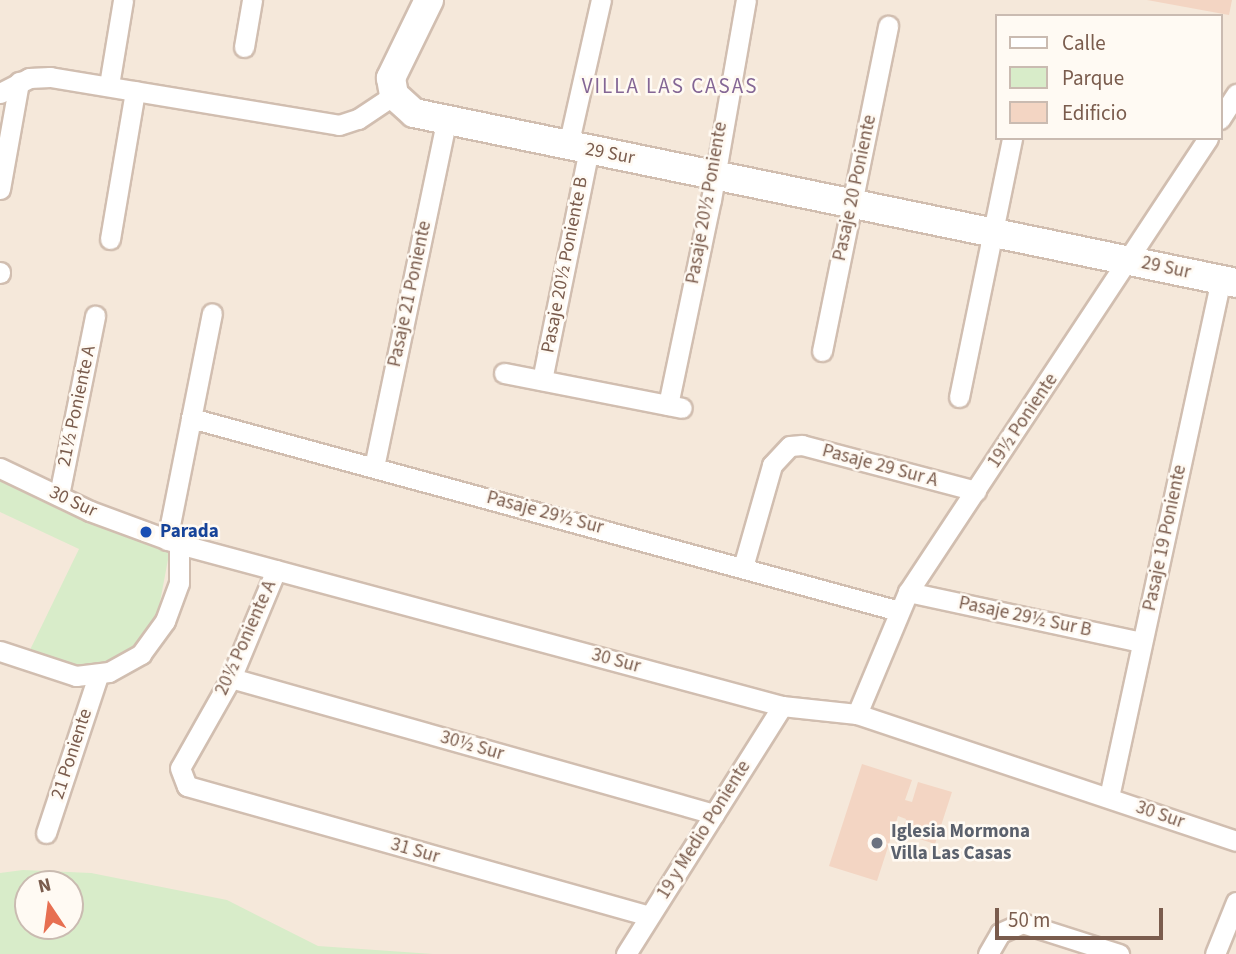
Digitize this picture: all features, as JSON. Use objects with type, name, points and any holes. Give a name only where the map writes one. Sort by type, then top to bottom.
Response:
[{"type":"street","points":[[109,85],[123,0]]},
{"type":"street","points":[[244,47],[251,0]]},
{"type":"street","points":[[0,93],[19,82],[40,76],[109,85],[339,125],[358,119],[394,95],[393,69],[429,0]]},
{"type":"street","name":"Pasaje 20½ Poniente B","points":[[542,380],[601,0]]},
{"type":"street","name":"Pasaje 20½ Poniente","points":[[542,380],[675,407],[746,0]]},
{"type":"street","name":"Pasaje 20 Poniente","points":[[822,351],[888,26]]},
{"type":"street","points":[[0,189],[19,82]]},
{"type":"street","points":[[110,239],[135,91]]},
{"type":"street","points":[[1222,115],[1236,94]]},
{"type":"street","name":"29 Sur","points":[[394,95],[414,113],[446,121],[1229,281]]},
{"type":"street","name":"Pasaje 21 Poniente","points":[[374,467],[446,121]]},
{"type":"street","points":[[959,397],[1012,140]]},
{"type":"street","name":"19½ Poniente","points":[[858,714],[908,592],[1130,261],[1207,140]]},
{"type":"street","name":"Pasaje 19 Poniente","points":[[1109,797],[1142,642],[1229,281]]},
{"type":"street","points":[[0,651],[76,677],[98,676],[141,654],[165,621],[179,583],[173,542],[191,418],[212,313]]},
{"type":"street","name":"21½ Poniente A","points":[[59,495],[96,316]]},
{"type":"street","points":[[504,373],[542,380]]},
{"type":"street","name":"Pasaje 29½ Sur","points":[[191,418],[743,566],[899,611]]},
{"type":"street","name":"Pasaje 29 Sur A","points":[[743,566],[772,465],[785,448],[802,445],[976,491]]},
{"type":"street","name":"30 Sur","points":[[0,468],[173,542],[782,706],[858,714],[1236,841]]},
{"type":"street","name":"20½ Poniente A","points":[[183,781],[180,768],[231,678],[276,570]]},
{"type":"street","name":"Pasaje 29½ Sur B","points":[[908,592],[1142,642]]},
{"type":"street","name":"21 Poniente","points":[[46,832],[98,676]]},
{"type":"street","name":"30½ Sur","points":[[231,678],[714,814]]},
{"type":"street","name":"19 y Medio Poniente","points":[[626,954],[782,706]]},
{"type":"street","name":"31 Sur","points":[[183,781],[193,789],[649,916]]},
{"type":"street","points":[[1215,954],[1236,902]]},
{"type":"street","points":[[988,954],[1000,933],[1022,923],[1119,954]]},
{"type":"shaded area","points":[[0,0],[1236,0],[1236,954],[314,954],[84,888],[84,870],[14,870],[14,890],[0,897]]},
{"type":"green space","points":[[0,481],[68,514],[170,549],[157,618],[134,647],[106,665],[79,672],[28,654],[79,549],[0,512]]},
{"type":"green space","points":[[14,871],[14,940],[84,940],[84,873],[227,900],[318,946],[433,954],[0,954],[0,873]]},
{"type":"building","points":[[1147,0],[1232,0],[1229,15]]},
{"type":"building","points":[[862,764],[912,780],[905,800],[912,802],[918,782],[952,792],[935,844],[901,833],[906,819],[898,816],[877,881],[829,866]]},
{"type":"place","name":"Parada","points":[[146,532]]},
{"type":"place","name":"Iglesia Mormona Villa Las Casas","points":[[877,843]]},
{"type":"district","name":"VILLA LAS CASAS","points":[[670,86]]}]
